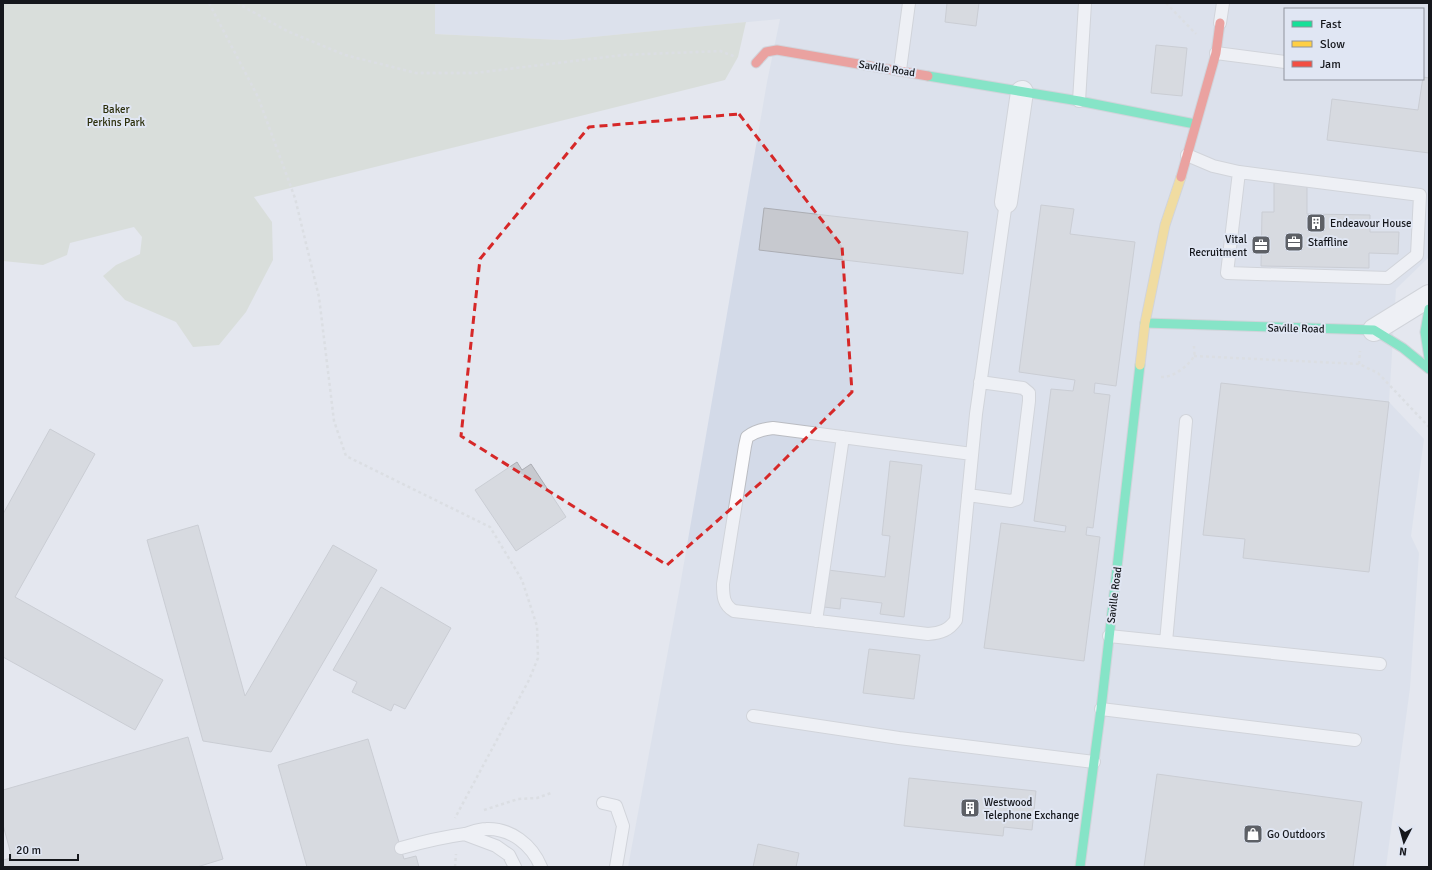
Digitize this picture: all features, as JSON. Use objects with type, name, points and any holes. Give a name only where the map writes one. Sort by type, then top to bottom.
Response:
[{"type":"street","name":"Saville Road","points":[[1080,867],[1094,762],[1145,323],[1165,225],[1216,53],[1220,23]]},
{"type":"street","name":"Saville Road","points":[[756,63],[766,52],[777,50],[1079,101],[1195,124]]},
{"type":"street","points":[[1006,202],[1022,92]]},
{"type":"street","points":[[1374,330],[1429,296]]},
{"type":"street","points":[[1429,309],[1425,332],[1429,358]]},
{"type":"street","name":"Saville Road","points":[[1145,323],[1374,330],[1404,348],[1429,369]]},
{"type":"lane","points":[[900,70],[909,3]]},
{"type":"lane","points":[[1079,101],[1085,3]]},
{"type":"lane","points":[[1220,23],[1223,3]]},
{"type":"lane","points":[[1216,53],[1284,62]]},
{"type":"lane","points":[[1187,155],[1213,166],[1239,172],[1420,195],[1417,255],[1388,278],[1227,273],[1239,172]]},
{"type":"lane","points":[[972,454],[774,428],[764,429],[747,437],[723,584],[725,603],[734,611],[928,634],[946,630],[952,626],[956,620],[980,382],[1006,202]]},
{"type":"lane","points":[[968,495],[1011,501],[1017,499],[1029,401],[1029,393],[1023,388],[980,382]]},
{"type":"lane","points":[[1166,642],[1186,421]]},
{"type":"lane","points":[[816,621],[843,437]]},
{"type":"lane","points":[[1109,636],[1380,664]]},
{"type":"lane","points":[[1100,709],[1355,740]]},
{"type":"lane","points":[[754,716],[899,738],[1094,762]]},
{"type":"lane","points":[[603,803],[616,806],[623,826],[616,867]]},
{"type":"lane","points":[[401,848],[451,835],[464,834],[486,829],[506,832],[523,840],[538,859],[541,867]]},
{"type":"lane","points":[[464,834],[496,846],[509,855],[516,867]]},
{"type":"path","points":[[209,3],[258,97],[295,198],[319,297],[334,421],[346,456],[490,527],[522,580],[537,626],[538,658],[529,680],[455,819],[451,835],[455,846],[455,867]]},
{"type":"path","points":[[237,3],[287,31],[345,55],[416,73],[475,73],[623,55],[712,52],[720,52],[756,63]]},
{"type":"path","points":[[1166,3],[1216,53]]},
{"type":"path","points":[[1159,377],[1167,377],[1181,371],[1194,356],[1359,364],[1378,373],[1429,427]]},
{"type":"path","points":[[483,810],[518,799],[537,798],[551,793]]},
{"type":"path","points":[[455,819],[462,817]]},
{"type":"highlighted area","points":[[739,114],[842,246],[852,392],[765,479],[667,565],[461,436],[480,259],[589,127]]},
{"type":"shaded area","points":[[435,3],[1429,3],[1429,257],[1396,289],[1389,402],[1424,439],[1411,536],[1419,553],[1410,688],[1386,867],[628,867],[680,586],[767,82],[780,19],[562,40],[435,34]]},
{"type":"green space","name":"Baker Perkins Park","points":[[3,3],[435,3],[435,34],[562,40],[746,22],[738,57],[725,80],[254,197],[272,222],[273,260],[246,312],[219,345],[193,347],[176,322],[125,300],[103,276],[116,265],[140,254],[142,237],[134,227],[70,243],[67,255],[43,265],[3,261]]},
{"type":"building","points":[[947,3],[979,3],[976,26],[945,22]]},
{"type":"building","points":[[1156,45],[1187,48],[1182,96],[1151,93]]},
{"type":"building","points":[[1424,77],[1429,78],[1429,153],[1327,140],[1332,99],[1418,110],[1423,80],[1424,80]]},
{"type":"building","name":"Endeavour House","points":[[1274,183],[1307,183],[1307,214],[1370,215],[1370,232],[1399,232],[1398,254],[1369,253],[1369,268],[1261,266],[1262,212],[1274,212]]},
{"type":"building","points":[[1041,205],[1074,209],[1070,234],[1135,242],[1116,386],[1095,383],[1094,393],[1110,395],[1093,528],[1087,527],[1086,535],[1100,537],[1084,661],[984,648],[1001,523],[1065,532],[1066,526],[1034,521],[1051,389],[1073,391],[1075,380],[1019,372]]},
{"type":"building","points":[[764,208],[968,232],[963,274],[759,250]]},
{"type":"building","points":[[1221,383],[1389,402],[1369,572],[1243,558],[1245,539],[1203,535]]},
{"type":"building","points":[[50,429],[95,454],[15,597],[163,680],[135,730],[3,657],[3,514]]},
{"type":"building","points":[[890,461],[922,465],[904,617],[880,614],[882,603],[841,598],[840,609],[824,607],[828,570],[885,577],[890,536],[882,535]]},
{"type":"building","points":[[517,462],[522,470],[531,464],[566,517],[516,551],[475,490]]},
{"type":"building","points":[[198,525],[245,696],[333,545],[377,570],[271,752],[203,741],[147,540]]},
{"type":"building","points":[[381,587],[451,628],[405,709],[394,704],[391,711],[352,692],[357,682],[333,670]]},
{"type":"building","points":[[869,649],[920,655],[914,699],[863,693]]},
{"type":"building","points":[[188,737],[223,859],[197,867],[3,867],[3,860],[12,858],[3,825],[3,790]]},
{"type":"building","points":[[368,739],[404,859],[416,856],[419,867],[307,867],[278,765]]},
{"type":"building","name":"Go Outdoors","points":[[1157,774],[1362,802],[1353,867],[1144,867]]},
{"type":"building","name":"Westwood Telephone Exchange","points":[[909,778],[1036,791],[1032,830],[1004,827],[1003,836],[904,826]]},
{"type":"building","points":[[758,844],[799,853],[796,867],[753,867]]},
{"type":"traffic: fast","points":[[928,76],[1079,101],[1195,124]]},
{"type":"traffic: fast","points":[[1429,309],[1425,332],[1429,358]]},
{"type":"traffic: fast","points":[[1145,323],[1374,330],[1403,348],[1429,369]]},
{"type":"traffic: fast","points":[[1080,867],[1101,709],[1140,365]]},
{"type":"traffic: slow","points":[[1140,365],[1145,323],[1165,225],[1181,177]]},
{"type":"traffic: jam","points":[[1181,177],[1216,53],[1220,23]]},
{"type":"traffic: jam","points":[[756,63],[766,52],[777,50],[928,76]]},
{"type":"place","name":"Endeavour House","points":[[1316,223]]},
{"type":"place","name":"Staffline","points":[[1294,242]]},
{"type":"place","name":"Vital Recruitment","points":[[1261,245]]},
{"type":"place","name":"Westwood Telephone Exchange","points":[[970,808]]},
{"type":"place","name":"Go Outdoors","points":[[1253,834]]}]
